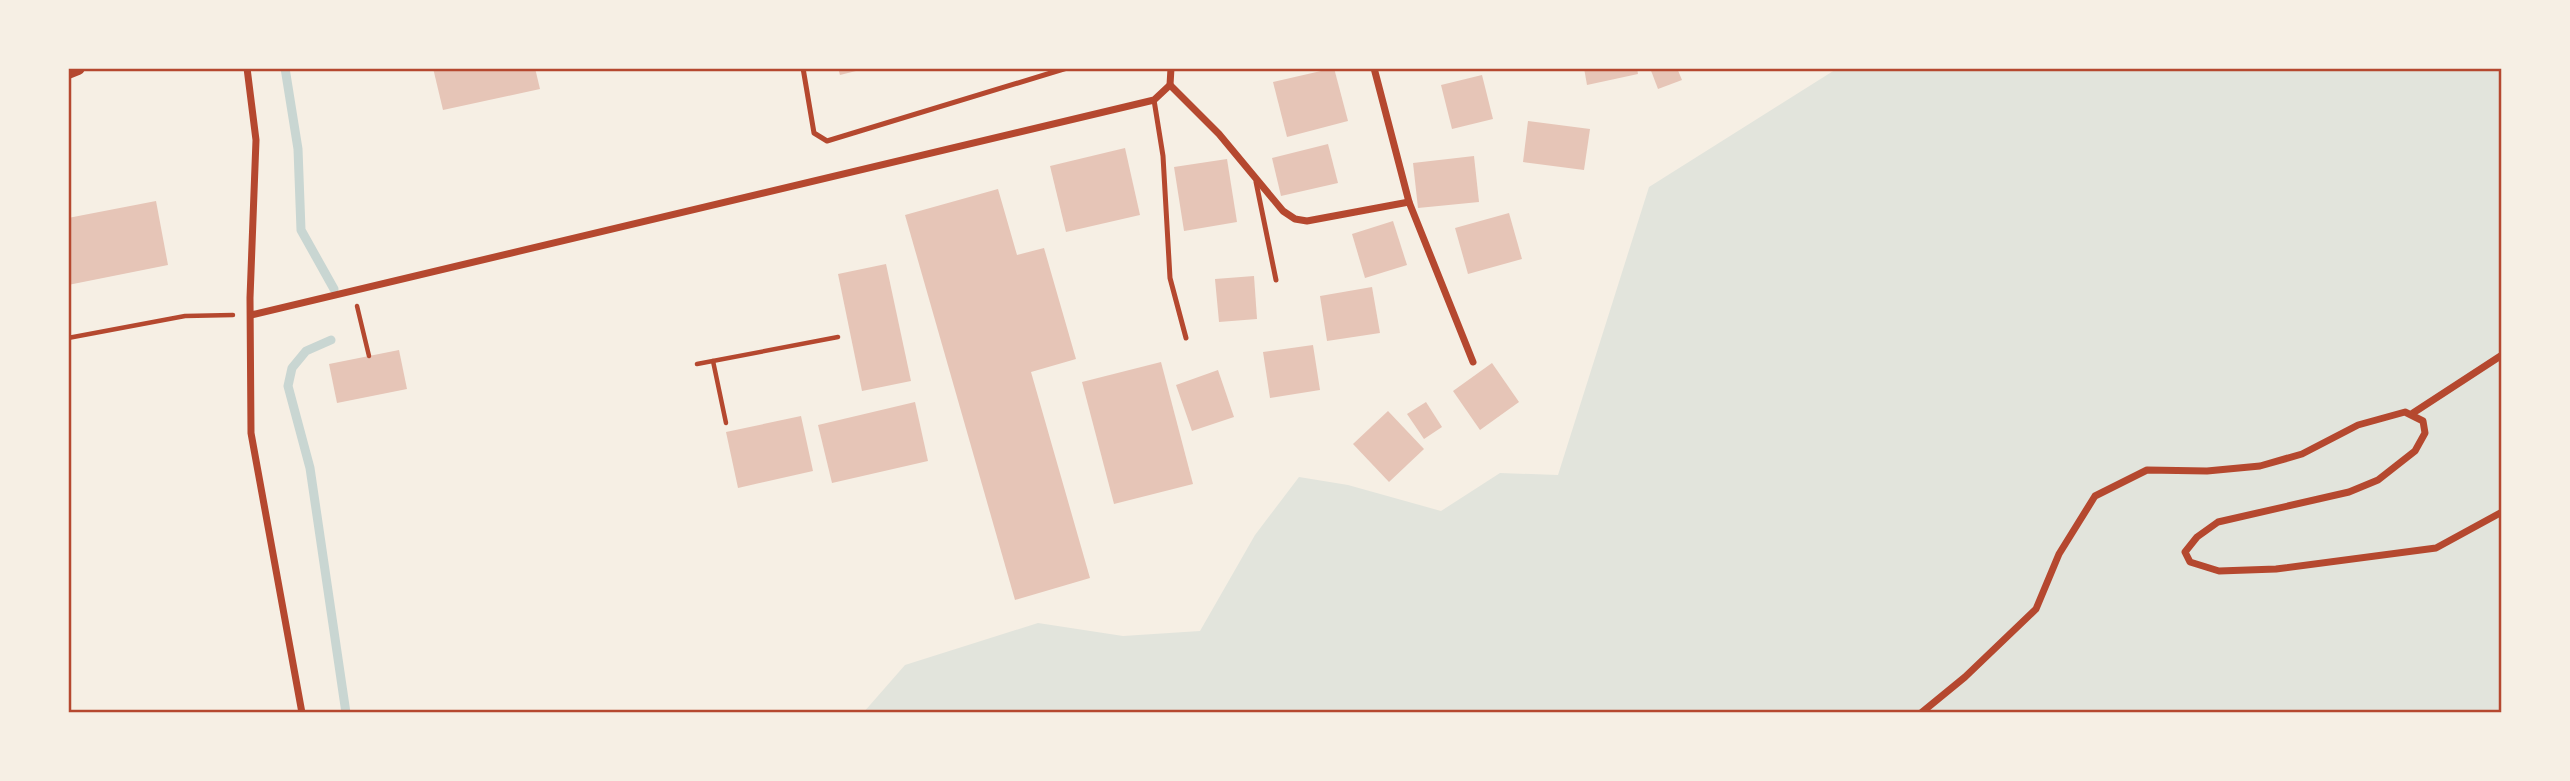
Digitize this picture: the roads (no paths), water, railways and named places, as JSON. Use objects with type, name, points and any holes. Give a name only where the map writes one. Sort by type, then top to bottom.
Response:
[{"type":"main road","points":[[68,72],[78,68]]},
{"type":"street","points":[[247,68],[256,140],[251,433],[302,713]]},
{"type":"street","points":[[251,315],[1154,100],[1170,85],[1171,68]]},
{"type":"street","points":[[1374,68],[1409,202],[1473,362]]},
{"type":"street","points":[[1170,85],[1219,134],[1256,182],[1272,196],[1283,211],[1295,219],[1307,220],[1409,202]]},
{"type":"street","points":[[2413,413],[2502,355]]},
{"type":"street","points":[[1921,713],[1965,677],[2036,609],[2059,554],[2095,496],[2147,470],[2207,471],[2260,466],[2302,454],[2358,425],[2405,412],[2413,413],[2423,421],[2425,433],[2415,451],[2378,480],[2349,492],[2218,522],[2197,537],[2185,552],[2190,562],[2219,571],[2276,569],[2436,548],[2502,512]]},
{"type":"lane","points":[[803,68],[814,133],[827,141],[1067,68]]},
{"type":"lane","points":[[1154,100],[1163,156],[1170,278],[1186,338]]},
{"type":"lane","points":[[1256,182],[1276,280]]},
{"type":"waterway","points":[[285,68],[298,149],[301,230],[334,289]]},
{"type":"waterway","points":[[331,340],[306,351],[292,368],[288,386],[310,468],[346,713]]}]
